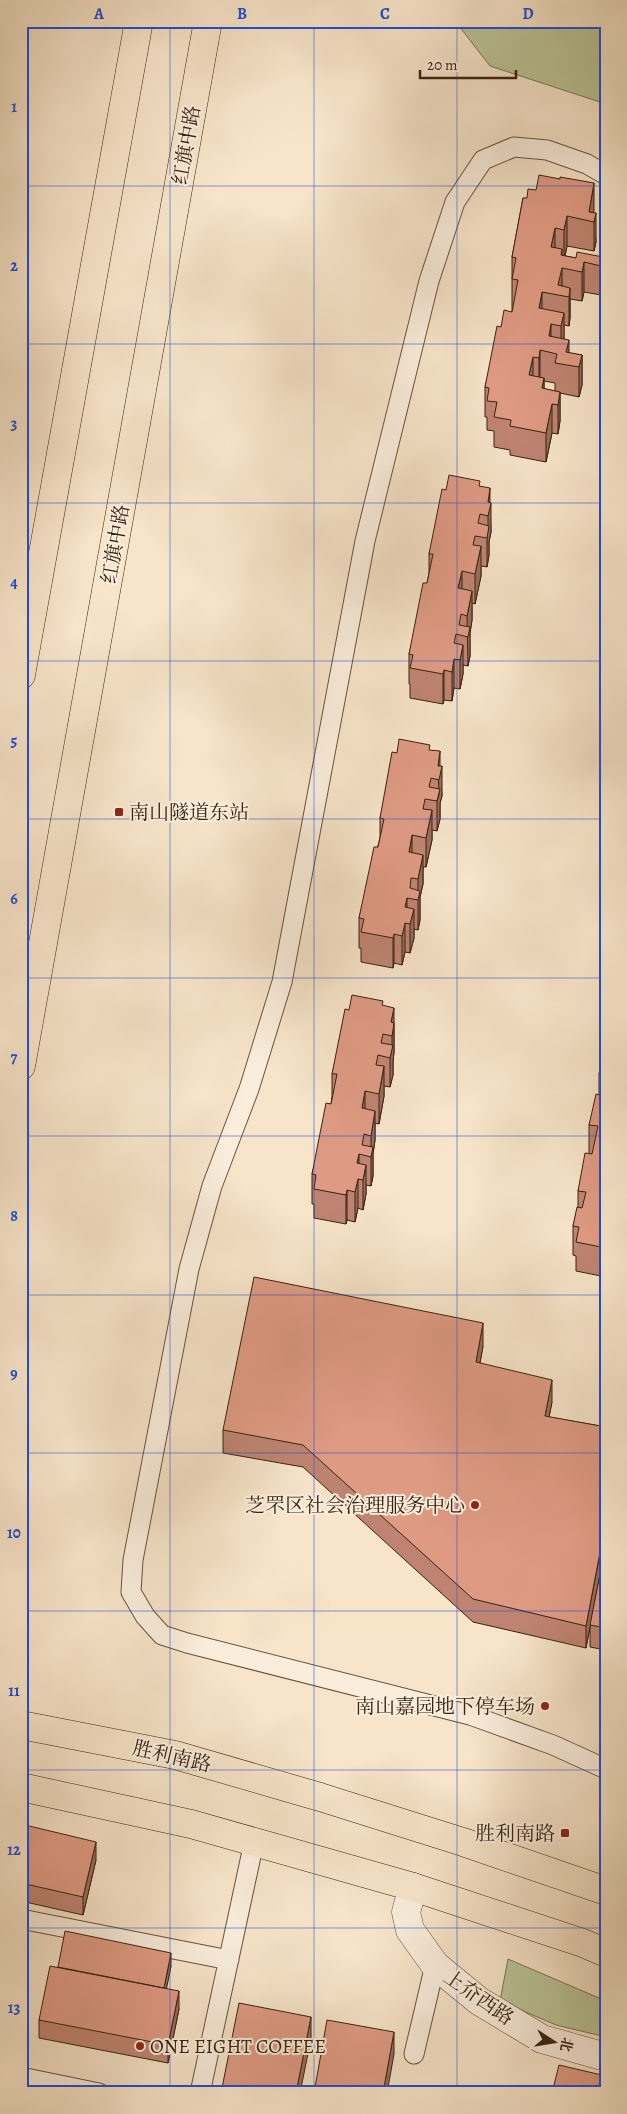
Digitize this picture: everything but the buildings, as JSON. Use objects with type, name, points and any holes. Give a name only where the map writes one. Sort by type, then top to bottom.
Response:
[{"type":"main road","points":[[21,675],[139,21]]},
{"type":"main road","name":"红旗中路","points":[[21,1066],[208,21]]},
{"type":"main road","name":"胜利南路","points":[[21,1725],[175,1755],[320,1797],[463,1842],[606,1891]]},
{"type":"main road","points":[[21,1787],[191,1824],[413,1887],[583,1943],[606,1953]]},
{"type":"street","name":"上夼西路","points":[[413,1887],[406,1912],[410,1930],[435,1965],[479,2001],[542,2039],[606,2057]]},
{"type":"lane","points":[[606,175],[587,164],[548,150],[514,147],[483,160],[456,202],[429,281],[365,541],[282,982],[249,1089],[212,1186],[188,1269],[133,1560],[131,1592],[145,1616],[162,1635],[186,1643],[470,1715],[553,1746],[606,1769]]},
{"type":"lane","points":[[200,2093],[254,1842]]},
{"type":"lane","points":[[21,1919],[229,1960]]},
{"type":"lane","points":[[414,2054],[435,1965]]},
{"type":"lane","points":[[21,2077],[99,2093]]},
{"type":"green space","points":[[455,21],[606,21],[606,104],[490,66]]},
{"type":"green space","points":[[508,1959],[606,2001],[606,2037],[556,2025],[500,2001]]},
{"type":"place","name":"南山隧道东站","points":[[119,812]]},
{"type":"place","name":"芝罘区社会治理服务中心","points":[[475,1505]]},
{"type":"place","name":"南山嘉园地下停车场","points":[[545,1706]]},
{"type":"place","name":"胜利南路","points":[[565,1833]]},
{"type":"place","name":"ONE EIGHT COFFEE","points":[[140,2046]]}]
